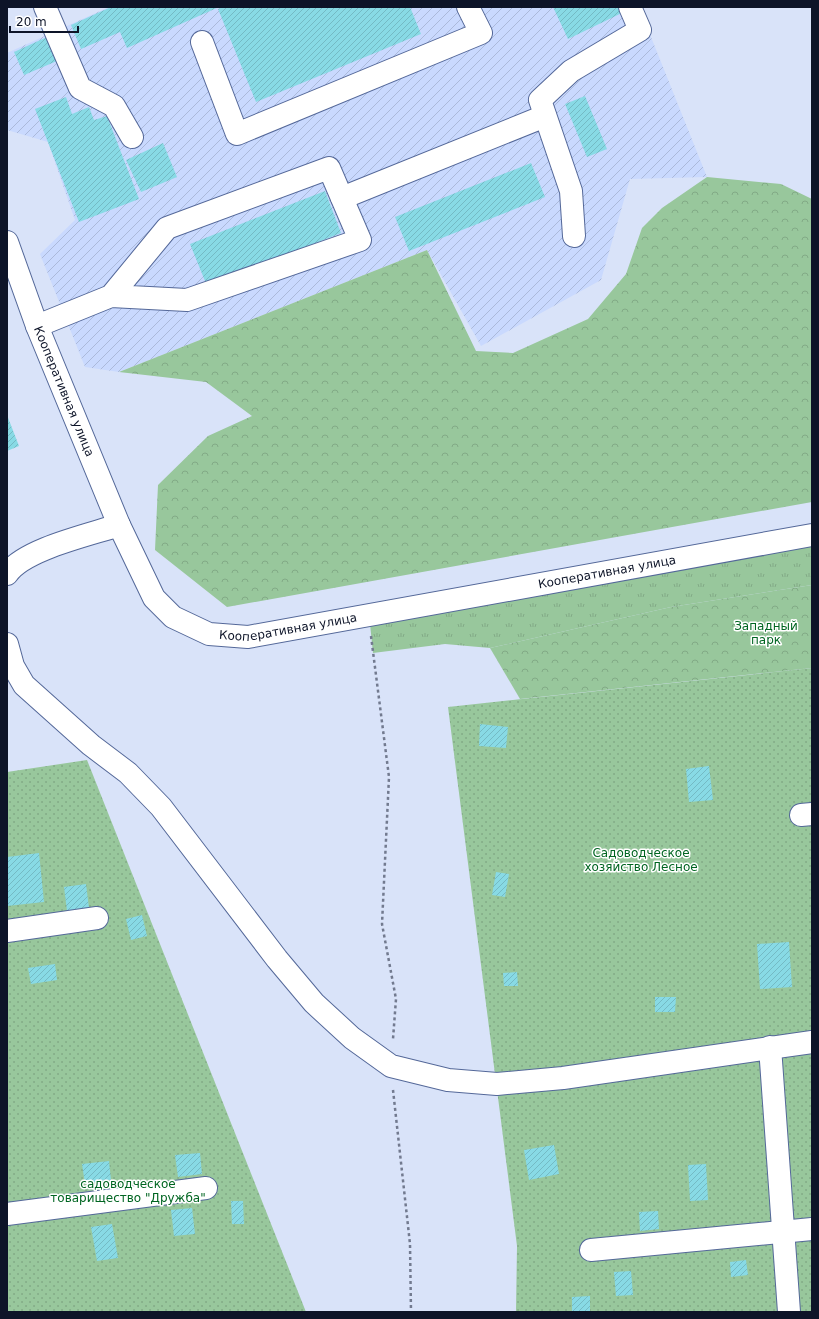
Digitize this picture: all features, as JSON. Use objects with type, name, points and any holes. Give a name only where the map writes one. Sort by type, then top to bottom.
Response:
[{"type":"street","points":[[45,7],[80,88],[114,106],[132,137]]},
{"type":"street","points":[[202,42],[237,134],[481,33],[468,7]]},
{"type":"street","points":[[574,236],[571,191],[540,100],[571,71],[640,30],[630,7]]},
{"type":"street","points":[[342,198],[545,116]]},
{"type":"street","points":[[37,326],[111,296],[187,300],[360,240],[329,168],[167,228],[111,296]]},
{"type":"street","name":"Кооперативная улица","points":[[7,242],[37,326],[119,525],[154,598],[173,617],[209,634],[248,637],[812,536]]},
{"type":"street","points":[[7,574],[12,568],[30,555],[119,525]]},
{"type":"street","points":[[7,644],[13,666],[24,685],[91,745],[128,773],[156,802],[314,1003],[352,1038],[391,1066],[448,1080],[497,1084],[563,1078],[812,1042]]},
{"type":"street","points":[[7,930],[97,918]]},
{"type":"street","points":[[770,1047],[782,1233],[789,1312]]},
{"type":"street","points":[[7,1214],[206,1188]]},
{"type":"street","points":[[591,1250],[782,1233],[812,1228]]},
{"type":"path","points":[[373,653],[389,777],[382,924],[396,999],[391,1066],[410,1244],[411,1312]]},
{"type":"shaded area","points":[[109,7],[639,7],[707,177],[630,179],[601,280],[481,346],[427,250],[119,372],[85,367],[40,254],[75,220],[48,142],[7,130],[7,53]]},
{"type":"green space","points":[[707,177],[781,184],[812,199],[812,502],[227,607],[155,550],[158,485],[208,436],[252,416],[206,382],[119,372],[427,250],[476,351],[513,353],[588,319],[626,274],[642,228],[662,208]]},
{"type":"green space","points":[[812,535],[812,585],[671,607],[490,648],[445,644],[373,653],[369,614]]},
{"type":"green space","name":"Западный парк","points":[[812,585],[812,668],[520,699],[490,648],[671,607]]},
{"type":"green space","name":"Садоводческое хозяйство Лесное","points":[[812,668],[812,1312],[516,1312],[517,1246],[448,707]]},
{"type":"green space","name":"садоводческое товарищество \"Дружба\"","points":[[87,760],[306,1312],[7,1312],[7,772]]},
{"type":"building","points":[[111,7],[219,7],[127,48],[120,32],[81,49],[71,25]]},
{"type":"building","points":[[223,7],[410,7],[421,34],[256,102],[218,9]]},
{"type":"building","points":[[553,7],[626,7],[628,10],[568,39]]},
{"type":"building","points":[[47,37],[57,61],[24,75],[14,52]]},
{"type":"building","points":[[585,96],[607,149],[587,157],[565,104]]},
{"type":"building","points":[[66,97],[72,114],[89,107],[94,120],[107,116],[139,199],[79,222],[35,109]]},
{"type":"building","points":[[163,143],[177,177],[141,192],[126,160]]},
{"type":"building","points":[[531,163],[545,197],[409,251],[395,217]]},
{"type":"building","points":[[325,191],[341,233],[207,286],[190,244]]},
{"type":"building","points":[[7,415],[19,446],[7,451]]},
{"type":"building","points":[[480,724],[508,727],[506,748],[479,746]]},
{"type":"building","points":[[709,766],[713,800],[689,802],[686,769]]},
{"type":"building","points":[[39,853],[44,902],[7,906],[7,857]]},
{"type":"building","points":[[496,872],[509,874],[505,897],[492,895]]},
{"type":"building","points":[[86,884],[89,908],[67,911],[64,887]]},
{"type":"building","points":[[142,915],[147,936],[131,940],[126,919]]},
{"type":"building","points":[[789,942],[792,987],[760,989],[757,944]]},
{"type":"building","points":[[55,964],[57,980],[31,984],[28,968]]},
{"type":"building","points":[[517,972],[518,986],[504,986],[503,973]]},
{"type":"building","points":[[655,997],[676,997],[675,1012],[655,1012]]},
{"type":"building","points":[[554,1145],[559,1174],[529,1180],[524,1150]]},
{"type":"building","points":[[200,1153],[202,1174],[178,1177],[175,1155]]},
{"type":"building","points":[[109,1161],[111,1180],[85,1184],[82,1164]]},
{"type":"building","points":[[706,1164],[708,1200],[690,1201],[688,1165]]},
{"type":"building","points":[[231,1201],[243,1201],[244,1224],[232,1224]]},
{"type":"building","points":[[192,1208],[195,1234],[174,1236],[171,1210]]},
{"type":"building","points":[[658,1211],[659,1229],[640,1231],[639,1212]]},
{"type":"building","points":[[112,1224],[118,1258],[97,1261],[91,1227]]},
{"type":"building","points":[[746,1260],[748,1275],[731,1277],[730,1262]]},
{"type":"building","points":[[631,1271],[633,1295],[616,1296],[614,1272]]},
{"type":"building","points":[[590,1296],[590,1312],[572,1312],[572,1297]]}]
